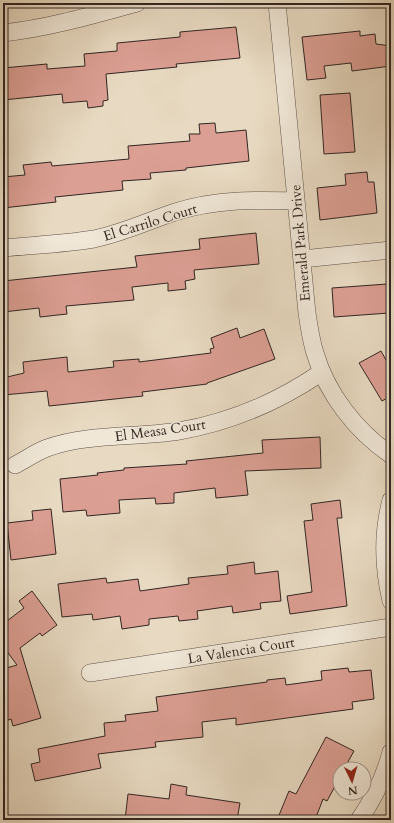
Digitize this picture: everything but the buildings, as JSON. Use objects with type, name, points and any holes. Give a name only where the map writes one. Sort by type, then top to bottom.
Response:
[{"type":"street","points":[[3,33],[79,19],[137,3]]},
{"type":"street","name":"Emerald Park Drive","points":[[277,3],[310,334],[322,372],[334,396],[359,428],[373,442],[391,455]]},
{"type":"street","name":"El Carrilo Court","points":[[3,248],[94,239],[131,229],[175,212],[217,202],[239,200],[296,202]]},
{"type":"street","points":[[302,259],[391,250]]},
{"type":"street","name":"El Measa Court","points":[[15,465],[45,448],[62,443],[179,431],[223,421],[272,402],[305,384],[322,372]]},
{"type":"street","points":[[391,500],[385,529],[384,567],[391,601]]},
{"type":"street","name":"La Valencia Court","points":[[90,673],[391,627]]},
{"type":"street","points":[[359,820],[373,797],[391,752]]}]
